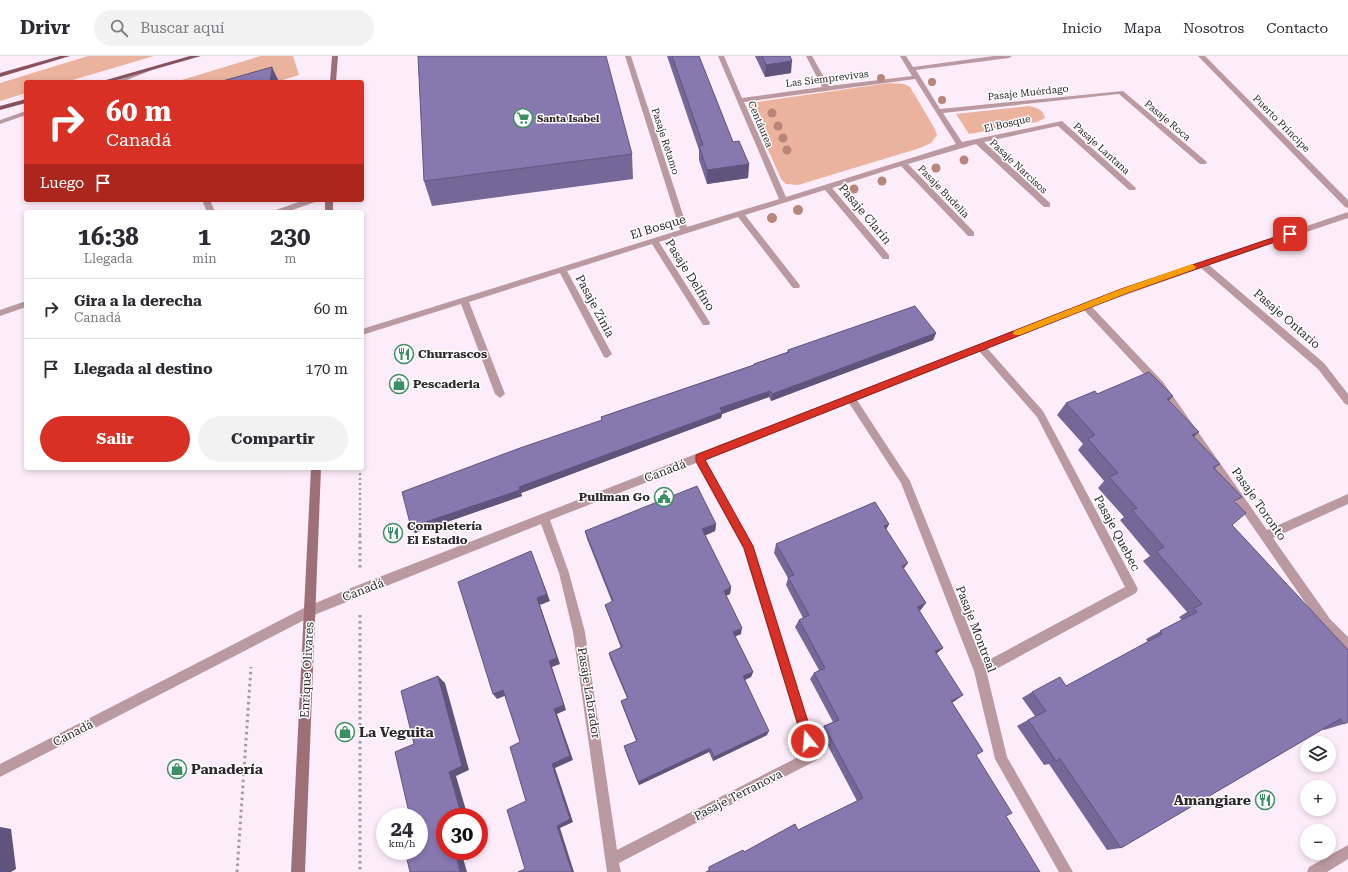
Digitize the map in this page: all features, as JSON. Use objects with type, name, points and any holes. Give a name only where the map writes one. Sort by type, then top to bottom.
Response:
[{"type":"main road","points":[[0,75],[67,56]]},
{"type":"main road","points":[[109,80],[198,56]]},
{"type":"main road","points":[[333,80],[335,56]]},
{"type":"main road","points":[[0,108],[24,102]]},
{"type":"main road","name":"Enrique Olivares","points":[[298,872],[316,470]]},
{"type":"street","name":"Pasaje Retamo","points":[[628,56],[684,232]]},
{"type":"street","name":"Centáurea","points":[[721,56],[783,200]]},
{"type":"street","points":[[809,56],[826,88]]},
{"type":"street","points":[[903,56],[960,145]]},
{"type":"street","points":[[911,69],[1009,56]]},
{"type":"street","name":"Puerto Príncipe","points":[[1201,56],[1348,205]]},
{"type":"street","points":[[121,80],[153,68]]},
{"type":"street","name":"Las Siemprevivas","points":[[740,100],[917,77]]},
{"type":"street","name":"Pasaje Muérdago","points":[[938,111],[1121,92]]},
{"type":"street","name":"Pasaje Roca","points":[[1121,92],[1203,162]]},
{"type":"street","points":[[0,122],[24,114]]},
{"type":"street","name":"El Bosque","points":[[364,331],[960,145],[1059,122]]},
{"type":"street","name":"Pasaje Lantana","points":[[1059,122],[1132,188]]},
{"type":"street","name":"Pasaje Narcisos","points":[[978,141],[1047,206]]},
{"type":"street","name":"Pasaje Budelia","points":[[903,163],[971,234]]},
{"type":"street","name":"Pasaje Clarín","points":[[827,187],[886,257]]},
{"type":"street","points":[[284,210],[306,202]]},
{"type":"street","points":[[740,214],[796,286]]},
{"type":"street","name":"Canadá","points":[[0,771],[310,611],[360,590],[1086,306],[1202,264],[1348,215]]},
{"type":"street","name":"Pasaje Delfino","points":[[654,241],[706,323]]},
{"type":"street","name":"Pasaje Ontario","points":[[1202,264],[1321,366],[1348,401]]},
{"type":"street","name":"Pasaje Zinia","points":[[562,270],[607,354]]},
{"type":"street","points":[[464,300],[500,394]]},
{"type":"street","points":[[0,313],[24,305]]},
{"type":"street","name":"Pasaje Toronto","points":[[1086,306],[1160,384],[1326,623],[1348,645]]},
{"type":"street","name":"Pasaje Quebec","points":[[980,671],[1132,590],[1040,414],[981,347]]},
{"type":"street","name":"Pasaje Montreal","points":[[851,398],[905,481],[980,671],[1001,759],[1066,872]]},
{"type":"street","name":"Pasaje Terranova","points":[[613,859],[813,756],[748,546],[700,458]]},
{"type":"street","points":[[1266,536],[1348,499]]},
{"type":"street","name":"Pasaje Labrador","points":[[544,519],[564,573],[579,632],[614,872]]},
{"type":"street","points":[[1314,872],[1348,852]]},
{"type":"path","points":[[360,470],[360,872]]},
{"type":"path","points":[[236,872],[253,641]]},
{"type":"shaded area","points":[[88,56],[154,56],[73,80],[24,80],[24,94],[0,101],[0,83]]},
{"type":"shaded area","points":[[261,56],[293,56],[299,75],[283,80],[182,80]]},
{"type":"shaded area","points":[[889,83],[904,84],[910,87],[935,129],[937,135],[931,143],[920,148],[798,185],[786,184],[781,179],[750,109],[750,105],[757,102]]},
{"type":"shaded area","points":[[1029,106],[1037,108],[1041,111],[1045,118],[1037,122],[969,134],[956,114]]},
{"type":"building","name":"Santa Isabel","points":[[418,56],[606,56],[632,154],[424,181]]},
{"type":"building","points":[[672,56],[699,56],[733,142],[739,141],[749,164],[707,170],[699,146],[703,145]]},
{"type":"building","points":[[762,56],[790,56],[792,61],[766,65]]},
{"type":"building","points":[[272,67],[270,80],[226,80]]},
{"type":"building","points":[[915,306],[936,333],[772,394],[770,391],[720,408],[722,412],[519,487],[520,490],[411,527],[402,492],[520,448],[602,420],[601,417],[754,365],[789,352],[788,350]]},
{"type":"building","points":[[1149,372],[1173,396],[1167,399],[1199,432],[1192,435],[1220,464],[1213,467],[1242,497],[1234,501],[1246,513],[1232,525],[1348,650],[1348,722],[1344,724],[1340,719],[1311,736],[1300,736],[1300,743],[1121,848],[1060,759],[1056,761],[1028,720],[1046,711],[1032,692],[1060,677],[1066,686],[1162,634],[1160,631],[1197,612],[1194,608],[1202,604],[1156,551],[1164,547],[1132,510],[1137,508],[1109,477],[1118,473],[1088,439],[1095,435],[1066,403],[1095,391],[1097,394]]},
{"type":"building","points":[[697,486],[716,524],[702,529],[731,587],[724,591],[742,628],[733,632],[753,672],[743,676],[769,731],[714,757],[710,748],[638,782],[624,746],[637,741],[621,701],[628,698],[609,653],[622,647],[605,605],[613,601],[585,531]]},
{"type":"building","points":[[875,502],[889,524],[884,526],[908,563],[902,566],[926,603],[917,607],[943,648],[935,651],[963,695],[951,701],[983,751],[976,755],[1012,813],[1006,816],[1040,872],[706,872],[710,870],[709,867],[743,850],[744,852],[795,824],[798,830],[863,798],[824,726],[839,720],[814,673],[825,668],[799,620],[809,615],[788,577],[794,575],[776,544]]},
{"type":"building","points":[[531,551],[547,594],[537,598],[557,658],[549,661],[564,705],[554,709],[570,756],[552,764],[570,819],[557,826],[572,872],[518,872],[525,869],[507,810],[526,801],[510,747],[520,742],[503,690],[493,694],[458,582]]},
{"type":"building","points":[[438,676],[462,766],[449,772],[459,808],[436,808],[436,860],[457,860],[460,872],[410,872],[407,860],[428,860],[428,808],[408,808],[395,752],[414,744],[401,691]]},
{"type":"slow traffic","points":[[1017,333],[1124,291],[1192,267]]},
{"type":"place","name":"Santa Isabel","points":[[523,118]]},
{"type":"place","name":"Churrascos","points":[[404,354]]},
{"type":"place","name":"Pescaderia","points":[[399,384]]},
{"type":"place","name":"Pullman Go","points":[[664,497]]},
{"type":"place","name":"Completería El Estadio","points":[[393,533]]},
{"type":"place","name":"La Veguita","points":[[345,732]]},
{"type":"place","name":"Panadería","points":[[177,769]]},
{"type":"place","name":"Amangiare","points":[[1265,800]]},
{"type":"route","points":[[808,741],[748,546],[700,458],[1124,291],[1290,234]]}]
